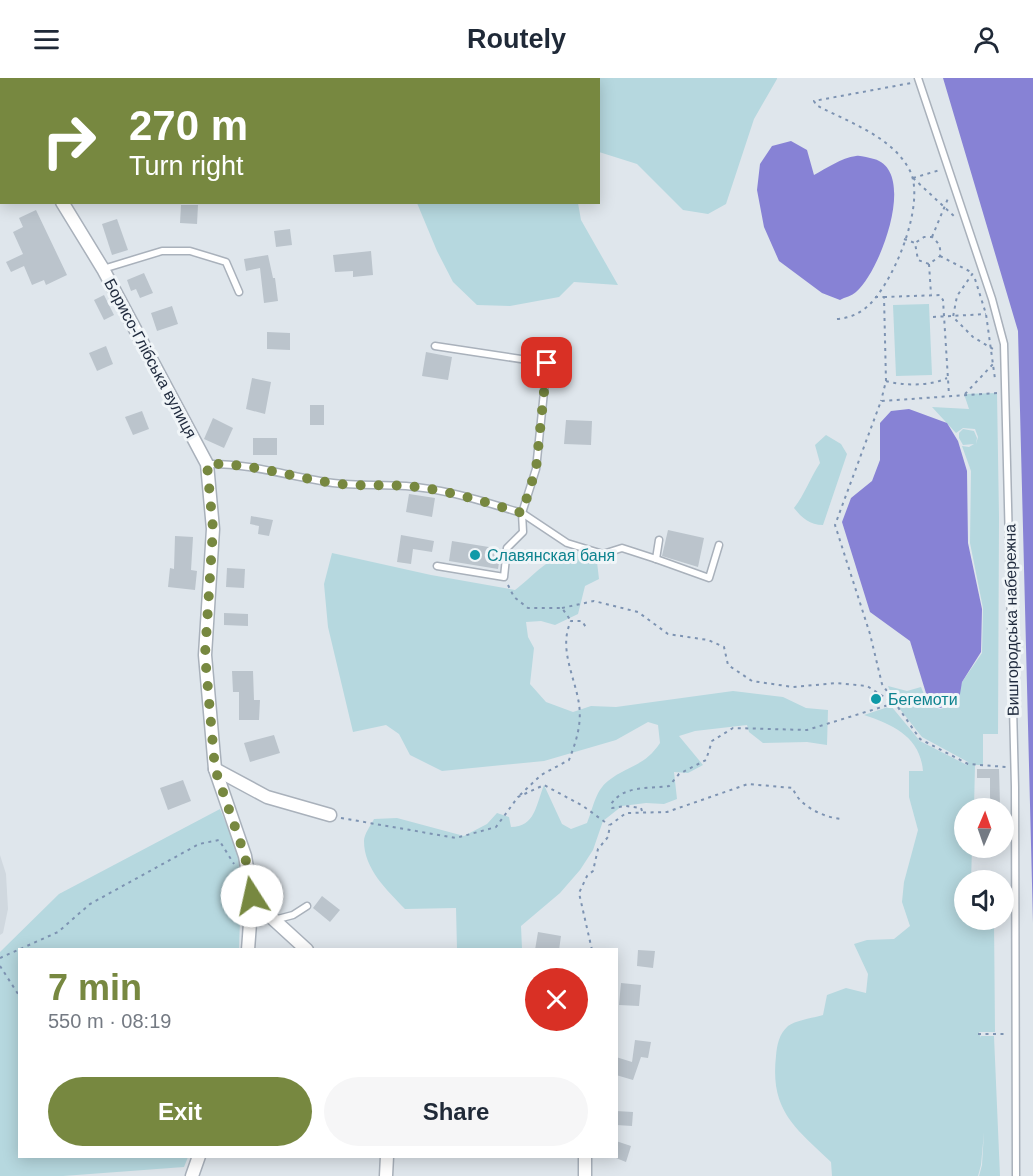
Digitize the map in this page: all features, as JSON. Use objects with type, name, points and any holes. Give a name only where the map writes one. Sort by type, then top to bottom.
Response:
[{"type":"street","name":"Борисо-Глібська вулиця","points":[[63,204],[103,269],[207,464],[213,529],[205,655],[215,769],[245,856],[252,896],[248,948]]},
{"type":"street","points":[[215,769],[267,797],[330,815]]},
{"type":"street","points":[[252,896],[305,948]]},
{"type":"street","points":[[192,1176],[198,1158]]},
{"type":"street","points":[[386,1176],[387,1158]]},
{"type":"street","points":[[585,1158],[585,1176]]},
{"type":"lane","name":"Вишгородська набережна","points":[[917,80],[992,299],[1004,344],[1015,767],[1016,1176]]},
{"type":"lane","points":[[103,269],[162,250],[190,250],[226,262],[239,292]]},
{"type":"lane","points":[[435,346],[547,363],[536,469],[522,513],[523,532],[507,548],[504,577],[437,566]]},
{"type":"lane","points":[[207,464],[230,464],[278,471],[334,483],[407,486],[460,495],[522,513],[567,543],[603,554],[622,548],[708,578],[719,545]]},
{"type":"lane","points":[[656,559],[659,540]]},
{"type":"lane","points":[[274,920],[293,915],[307,906]]},
{"type":"path","points":[[917,80],[814,101],[816,105],[883,141],[901,156],[914,178],[957,219],[954,212]]},
{"type":"path","points":[[914,178],[948,168]]},
{"type":"path","points":[[837,319],[850,318],[864,309],[875,297],[893,269],[914,204],[916,189],[914,178]]},
{"type":"path","points":[[947,187],[952,204]]},
{"type":"path","points":[[932,237],[949,196]]},
{"type":"path","points":[[915,243],[924,237],[932,237],[938,242],[941,249],[939,256],[929,264]]},
{"type":"path","points":[[904,239],[915,243]]},
{"type":"path","points":[[915,243],[918,260],[929,264]]},
{"type":"path","points":[[939,256],[973,273]]},
{"type":"path","points":[[970,262],[986,314],[993,349],[996,383]]},
{"type":"path","points":[[929,264],[931,294]]},
{"type":"path","points":[[953,317],[957,296],[973,273]]},
{"type":"path","points":[[875,297],[940,295],[943,300],[949,396]]},
{"type":"path","points":[[884,297],[886,381],[835,525],[870,634],[882,684],[920,739],[968,764],[1015,767]]},
{"type":"path","points":[[933,318],[986,314]]},
{"type":"path","points":[[953,317],[974,338],[993,349]]},
{"type":"path","points":[[964,394],[994,363]]},
{"type":"path","points":[[886,381],[940,382],[947,378]]},
{"type":"path","points":[[880,401],[997,393],[1005,388]]},
{"type":"path","points":[[504,577],[514,597],[528,608],[562,608],[594,601],[638,612],[668,634],[708,640],[724,647],[728,665],[752,681],[793,687],[837,683],[867,686],[895,704]]},
{"type":"path","points":[[562,608],[571,621]]},
{"type":"path","points":[[571,621],[582,621],[587,629]]},
{"type":"path","points":[[330,815],[361,823],[456,838],[496,827],[518,797],[541,775],[569,760],[579,736],[579,705],[570,675],[566,630],[571,621]]},
{"type":"path","points":[[643,812],[641,808],[626,806],[612,808],[611,804],[616,796],[635,788],[669,786],[680,774],[706,760],[712,741],[733,728],[807,730],[895,704]]},
{"type":"path","points":[[592,948],[579,893],[587,876],[593,871],[598,849],[608,837],[610,825],[626,813],[667,812],[748,784],[793,788],[795,795],[821,814],[842,819]]},
{"type":"path","points":[[518,797],[544,785],[583,806],[610,825]]},
{"type":"path","points":[[22,948],[58,932],[90,904],[199,844],[219,840],[236,867],[248,874]]},
{"type":"path","points":[[0,958],[18,950]]},
{"type":"path","points":[[0,966],[18,994]]},
{"type":"path","points":[[978,1034],[1017,1034]]},
{"type":"shaded area","points":[[600,78],[777,78],[754,119],[726,204],[708,214],[683,210],[637,164],[600,152]]},
{"type":"shaded area","points":[[943,78],[1033,78],[1033,923],[1018,331]]},
{"type":"shaded area","points":[[791,141],[807,150],[814,175],[840,161],[860,156],[874,159],[887,167],[893,182],[894,201],[884,244],[865,281],[853,295],[840,300],[822,293],[779,261],[764,227],[757,190],[760,164],[772,146]]},
{"type":"shaded area","points":[[417,204],[578,204],[581,220],[618,285],[574,282],[559,297],[510,306],[477,305],[453,282]]},
{"type":"shaded area","points":[[929,304],[932,375],[896,376],[893,305]]},
{"type":"shaded area","points":[[997,393],[998,734],[983,734],[983,765],[975,765],[974,798],[954,798],[954,858],[972,858],[971,870],[954,870],[954,930],[994,930],[995,1032],[979,1032],[981,1038],[981,1036],[994,1036],[1000,1176],[979,1176],[984,1132],[978,1176],[832,1176],[831,1162],[796,1127],[781,1104],[775,1075],[778,1044],[782,1033],[791,1024],[823,1015],[827,995],[846,988],[866,993],[868,974],[854,944],[867,940],[894,939],[910,926],[902,902],[904,882],[918,830],[909,797],[909,771],[923,771],[921,759],[917,749],[904,734],[864,715],[891,706],[920,741],[967,765],[968,762],[922,737],[895,703],[888,686],[907,691],[921,687],[928,704],[940,709],[955,705],[962,682],[982,653],[983,608],[970,543],[971,471],[962,446],[969,447],[974,444],[963,445],[959,433],[963,429],[974,431],[977,438],[976,444],[978,437],[975,429],[963,428],[956,433],[932,407],[969,409],[964,394]]},
{"type":"shaded area","points":[[909,409],[947,423],[958,441],[967,471],[968,543],[982,609],[981,652],[962,682],[960,694],[954,704],[940,708],[929,703],[910,641],[870,612],[842,522],[851,498],[872,481],[880,460],[880,423],[891,411]]},
{"type":"shaded area","points":[[826,435],[841,444],[847,454],[823,525],[807,520],[794,508],[820,463],[815,445]]},
{"type":"shaded area","points":[[575,551],[587,554],[597,562],[599,579],[585,586],[578,614],[555,625],[541,621],[526,622],[528,637],[534,648],[530,684],[546,702],[573,712],[591,706],[616,707],[733,691],[783,697],[806,708],[828,710],[827,745],[807,742],[763,743],[749,732],[747,725],[695,731],[679,736],[703,765],[688,773],[674,772],[677,799],[664,804],[646,803],[622,806],[603,821],[593,850],[580,870],[560,893],[521,926],[522,948],[457,948],[456,908],[405,909],[384,887],[372,870],[364,841],[374,819],[397,818],[464,836],[487,824],[497,813],[509,817],[511,827],[519,826],[534,814],[544,785],[562,824],[571,829],[587,823],[597,795],[608,781],[642,761],[654,751],[660,743],[658,725],[648,722],[616,740],[544,761],[442,771],[410,755],[399,734],[386,725],[353,732],[328,627],[324,584],[332,553],[431,575],[515,590],[556,557]]},
{"type":"shaded area","points":[[220,809],[242,862],[239,948],[18,948],[18,1158],[188,1158],[184,1167],[63,1176],[0,1176],[0,952],[59,894]]},
{"type":"shaded area","points":[[0,855],[6,874],[8,909],[3,933],[0,935]]},
{"type":"building","points":[[181,205],[198,205],[197,224],[180,223]]},
{"type":"building","points":[[36,210],[67,275],[46,285],[44,280],[32,285],[24,266],[11,272],[6,262],[23,254],[13,232],[23,227],[19,218]]},
{"type":"building","points":[[117,219],[128,250],[112,255],[102,224]]},
{"type":"building","points":[[290,229],[292,245],[276,247],[274,231]]},
{"type":"building","points":[[371,251],[373,275],[353,277],[353,271],[335,272],[333,255]]},
{"type":"building","points":[[268,255],[273,278],[275,278],[278,301],[264,303],[260,268],[246,271],[244,259]]},
{"type":"building","points":[[144,273],[153,293],[140,298],[136,289],[131,291],[127,280]]},
{"type":"building","points":[[104,295],[114,315],[104,320],[94,300]]},
{"type":"building","points":[[172,306],[178,324],[157,331],[151,313]]},
{"type":"building","points":[[267,332],[290,333],[290,350],[267,349]]},
{"type":"building","points":[[106,346],[113,364],[97,371],[89,353]]},
{"type":"building","points":[[426,352],[452,357],[448,380],[422,376]]},
{"type":"building","points":[[252,378],[271,382],[265,414],[246,409]]},
{"type":"building","points":[[310,405],[324,405],[324,425],[310,425]]},
{"type":"building","points":[[142,411],[149,429],[133,435],[125,417]]},
{"type":"building","points":[[213,418],[233,428],[224,448],[204,439]]},
{"type":"building","points":[[566,420],[592,421],[591,445],[564,444]]},
{"type":"building","points":[[253,438],[277,438],[277,455],[253,455]]},
{"type":"building","points":[[409,494],[435,498],[432,517],[406,512]]},
{"type":"building","points":[[251,516],[273,520],[269,536],[258,534],[259,526],[250,524]]},
{"type":"building","points":[[668,530],[704,538],[698,567],[662,556]]},
{"type":"building","points":[[401,535],[434,541],[432,552],[413,549],[411,564],[397,562]]},
{"type":"building","points":[[175,536],[193,537],[191,570],[197,571],[195,590],[168,587],[170,568],[174,569]]},
{"type":"building","name":"Славянская баня","points":[[452,541],[501,549],[498,569],[449,561]]},
{"type":"building","points":[[227,568],[245,569],[244,588],[226,587]]},
{"type":"building","points":[[224,613],[248,614],[248,626],[224,625]]},
{"type":"building","points":[[232,671],[253,671],[254,700],[260,700],[259,720],[239,720],[239,692],[233,692]]},
{"type":"building","points":[[274,735],[280,753],[250,762],[244,743]]},
{"type":"building","points":[[977,769],[999,769],[1000,798],[990,798],[990,778],[977,778]]},
{"type":"building","points":[[183,780],[191,801],[168,810],[160,788]]},
{"type":"building","points":[[322,896],[340,910],[330,922],[313,908]]},
{"type":"building","points":[[538,932],[561,936],[559,948],[535,948]]},
{"type":"building","points":[[638,950],[655,951],[653,968],[637,966]]},
{"type":"building","points":[[621,983],[641,985],[639,1006],[619,1005]]},
{"type":"building","points":[[635,1040],[651,1042],[648,1058],[641,1057],[633,1080],[618,1076],[618,1058],[632,1062]]},
{"type":"building","points":[[618,1111],[633,1112],[632,1126],[618,1125]]},
{"type":"building","points":[[618,1142],[631,1146],[626,1162],[616,1158],[618,1158]]},
{"type":"place","name":"Славянская баня","points":[[475,555]]},
{"type":"place","name":"Бегемоти","points":[[876,699]]},
{"type":"route","points":[[252,896],[245,856],[215,769],[205,655],[213,529],[207,464],[230,464],[278,471],[334,483],[407,486],[460,495],[522,513],[536,469],[547,363]]}]
